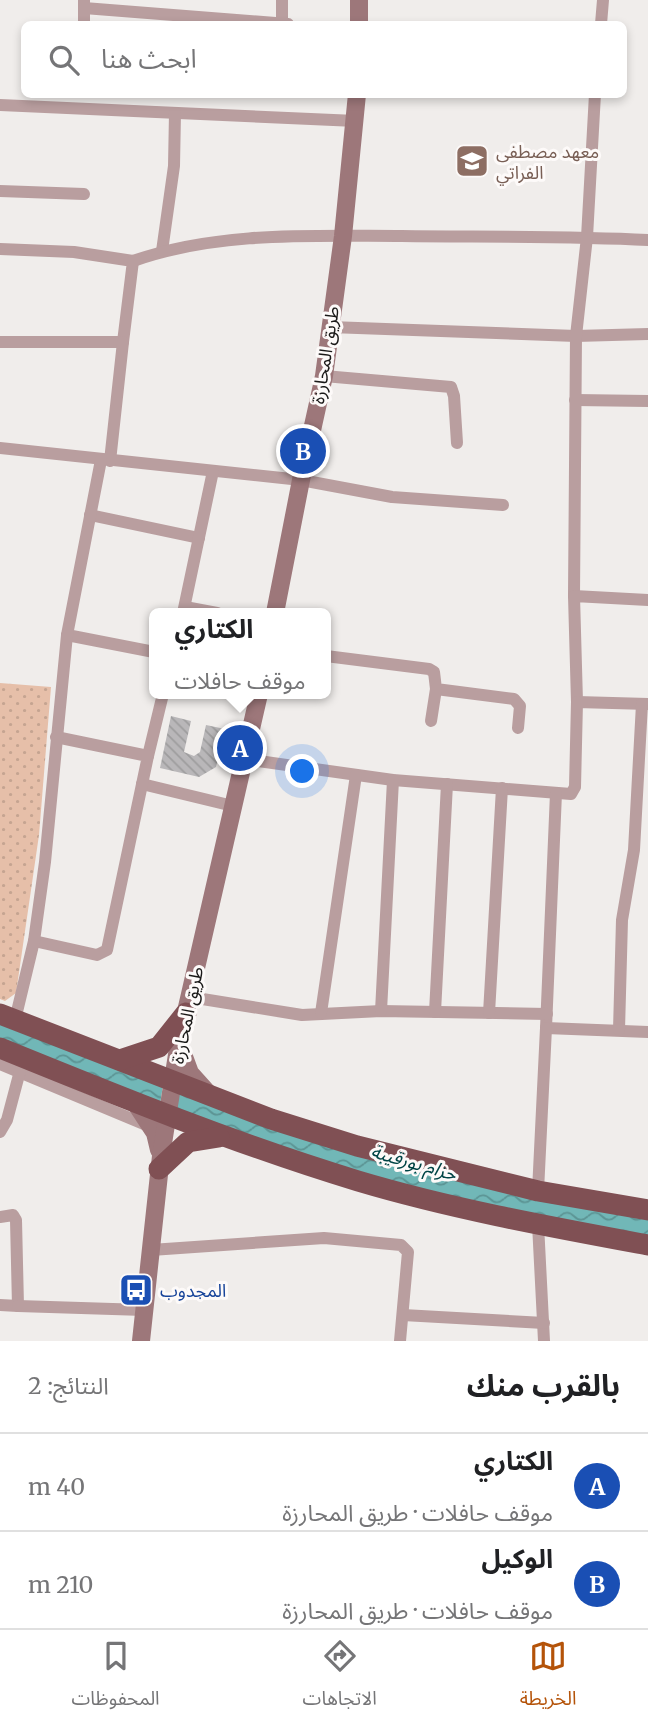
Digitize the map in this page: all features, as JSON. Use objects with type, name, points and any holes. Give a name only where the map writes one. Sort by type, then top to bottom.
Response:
[{"type":"highway","points":[[120,1060],[159,1047],[188,1005]]},
{"type":"highway","points":[[8,1017],[120,1060],[173,1084],[357,1146],[538,1191],[648,1210]]},
{"type":"highway","points":[[0,1048],[136,1104],[162,1118],[362,1182],[538,1224],[648,1245]]},
{"type":"highway","points":[[160,1163],[188,1142],[211,1137],[227,1138]]},
{"type":"main road","points":[[359,0],[359,21]]},
{"type":"main road","name":"طريق المحارزة","points":[[276,608],[324,376],[343,236],[357,98]]},
{"type":"main road","name":"طريق المحارزة","points":[[141,1341],[160,1163],[162,1118],[173,1084],[179,1042],[258,699]]},
{"type":"main road","points":[[179,1042],[187,1069],[210,1096]]},
{"type":"street","points":[[282,0],[282,21]]},
{"type":"street","points":[[601,21],[603,0]]},
{"type":"street","points":[[84,4],[252,21]]},
{"type":"street","points":[[244,759],[393,780],[571,794],[575,790],[576,336],[587,237],[595,98]]},
{"type":"street","points":[[0,105],[356,121]]},
{"type":"street","points":[[162,251],[174,166],[175,113]]},
{"type":"street","points":[[0,191],[84,194]]},
{"type":"street","points":[[0,249],[74,252],[133,261],[162,251],[230,240],[343,236],[587,237],[648,240]]},
{"type":"street","points":[[8,1017],[34,941],[48,843],[67,635],[90,515],[105,461],[133,261]]},
{"type":"street","points":[[330,327],[576,336],[648,334]]},
{"type":"street","points":[[0,342],[123,342]]},
{"type":"street","points":[[324,376],[451,387],[457,443]]},
{"type":"street","points":[[575,400],[648,401]]},
{"type":"street","points":[[0,448],[301,480],[392,497],[503,505]]},
{"type":"street","points":[[184,608],[213,471]]},
{"type":"street","points":[[90,515],[199,538]]},
{"type":"street","points":[[574,596],[648,600]]},
{"type":"street","points":[[67,635],[149,651]]},
{"type":"street","points":[[331,657],[434,672],[436,689],[431,721]]},
{"type":"street","points":[[436,689],[514,699],[520,706],[518,727]]},
{"type":"street","points":[[34,941],[97,955],[107,950],[162,699]]},
{"type":"street","points":[[577,702],[645,704],[634,850],[622,920],[619,1030]]},
{"type":"street","points":[[56,737],[148,756]]},
{"type":"street","points":[[321,1013],[356,775]]},
{"type":"street","points":[[381,1011],[393,780]]},
{"type":"street","points":[[142,784],[233,806]]},
{"type":"street","points":[[435,1012],[447,785]]},
{"type":"street","points":[[489,1013],[502,788]]},
{"type":"street","points":[[538,1191],[556,793]]},
{"type":"street","points":[[188,1005],[302,1014],[381,1011],[489,1013],[648,1032]]},
{"type":"street","points":[[0,1063],[162,1118]]},
{"type":"street","points":[[0,1132],[7,1120],[20,1071]]},
{"type":"street","points":[[0,1217],[13,1215],[16,1220],[18,1306]]},
{"type":"street","points":[[538,1224],[544,1341]]},
{"type":"street","points":[[151,1250],[324,1238],[401,1245],[408,1252],[400,1341]]},
{"type":"street","points":[[0,1305],[145,1310]]},
{"type":"street","points":[[403,1315],[544,1323]]},
{"type":"shaded area","points":[[0,683],[51,687],[39,835],[16,993],[5,1001],[0,999]]},
{"type":"water","points":[[0,1019],[163,1085],[160,1105],[0,1043]]},
{"type":"water","name":"حزام بورقيبة","points":[[179,1094],[648,1217],[648,1240],[415,1190],[176,1112]]},
{"type":"building","points":[[171,716],[191,721],[184,752],[194,756],[200,752],[206,725],[225,729],[216,767],[199,777],[160,768]]},
{"type":"place","name":"معهد مصطفى الفراتي","points":[[472,161]]},
{"type":"place","name":"الوكيل","points":[[303,451]]},
{"type":"place","name":"الكتاري","points":[[240,748]]},
{"type":"place","name":"المجدوب","points":[[136,1290]]}]
